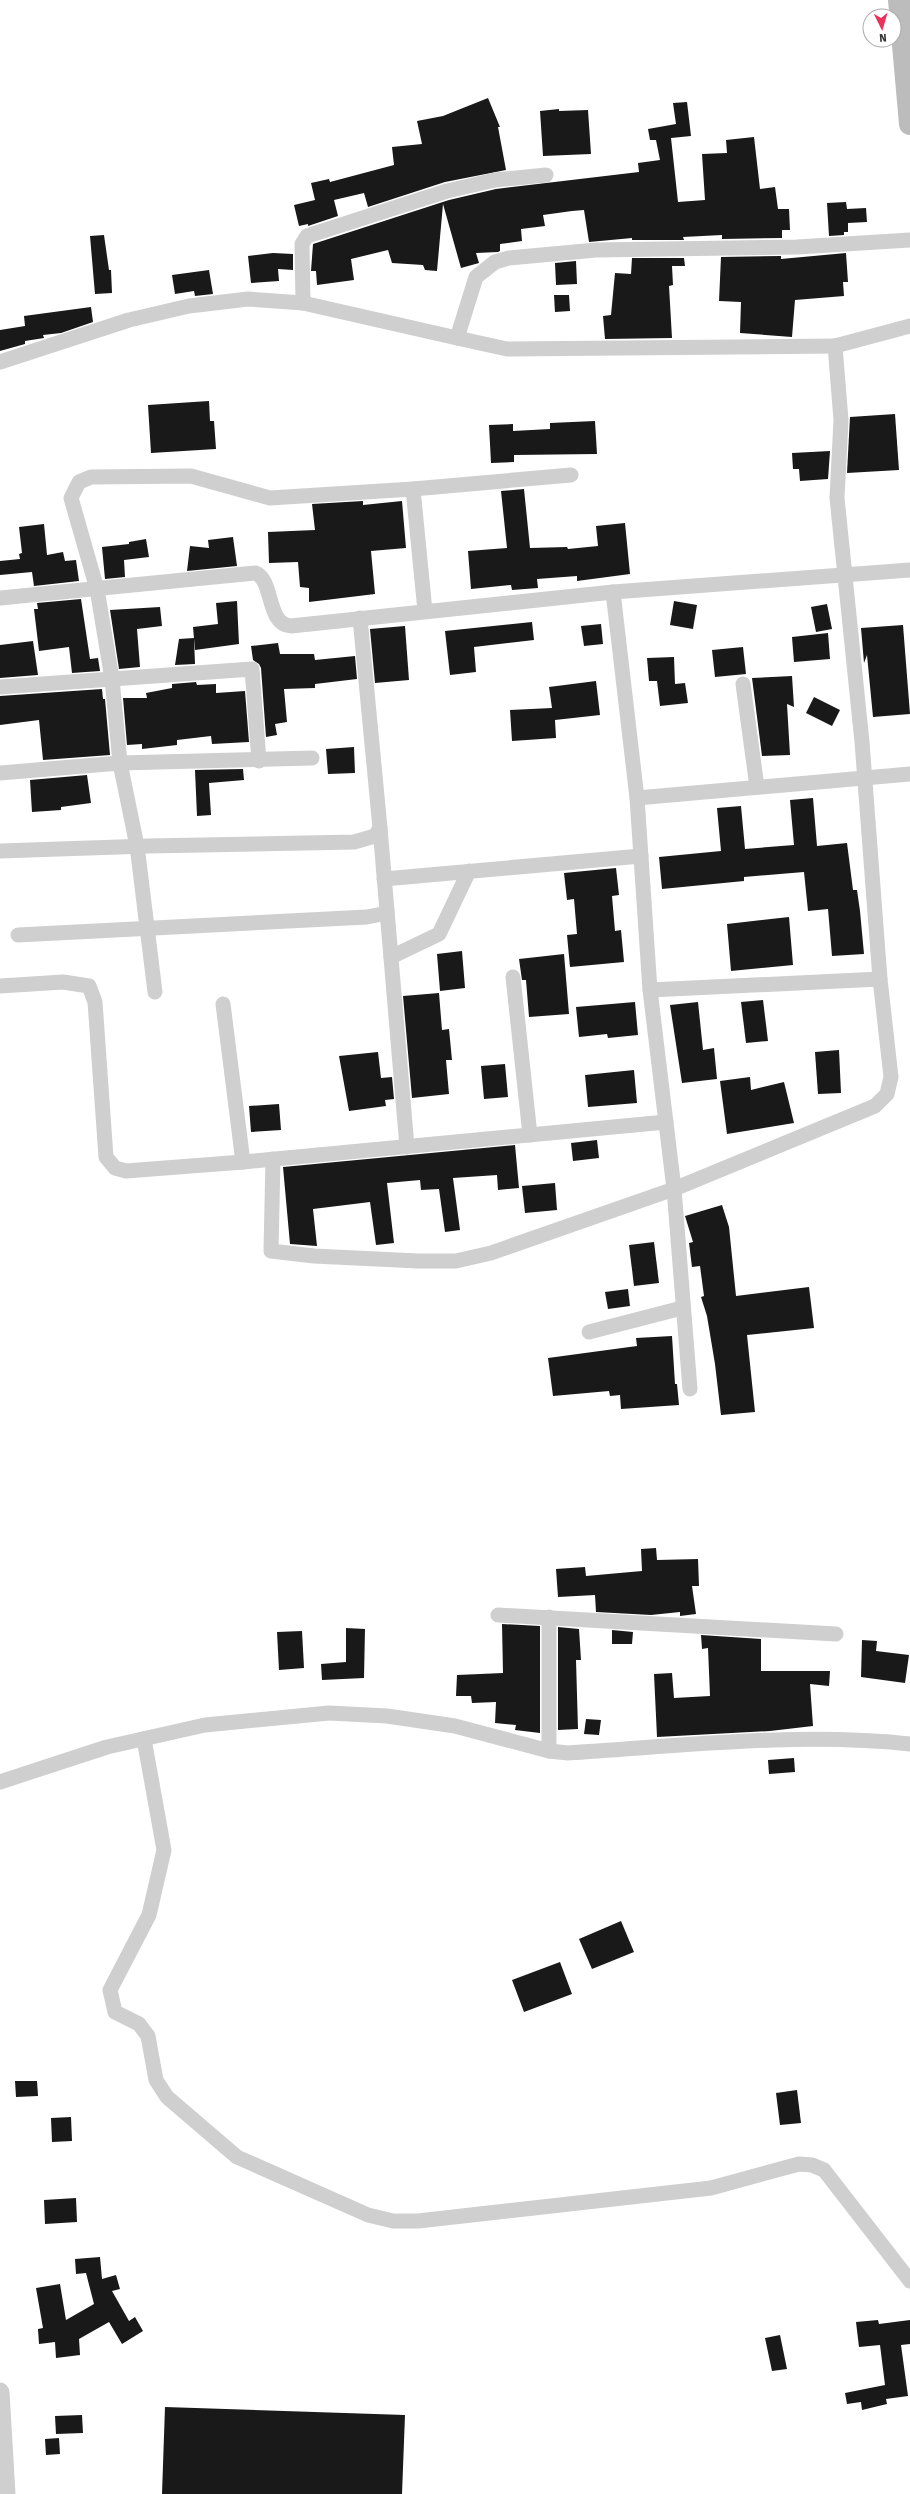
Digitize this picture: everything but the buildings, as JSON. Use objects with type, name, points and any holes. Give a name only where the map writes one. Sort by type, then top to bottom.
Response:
[{"type":"main road","points":[[900,0],[910,124]]},
{"type":"street","points":[[302,303],[302,244],[307,236],[447,192],[495,180],[546,174]]},
{"type":"street","points":[[457,338],[476,278],[495,262],[509,258],[596,250],[797,247],[910,240]]},
{"type":"street","points":[[0,362],[129,320],[189,306],[248,299],[302,303],[507,349],[835,346],[910,326]]},
{"type":"street","points":[[273,1159],[271,1251],[314,1256],[456,1261],[491,1253],[674,1189],[876,1106],[882,1101],[890,1087],[890,1077],[880,979],[865,778],[843,576],[837,498],[841,420],[835,346]]},
{"type":"street","points":[[155,992],[137,846],[120,763],[112,679],[97,589],[70,498],[79,482],[91,477],[191,476],[270,498],[413,489],[572,474]]},
{"type":"street","points":[[413,489],[425,611]]},
{"type":"street","points":[[0,598],[255,573],[259,575],[267,591],[278,621],[282,625],[291,626],[613,592],[910,570]]},
{"type":"street","points":[[613,592],[637,798],[650,990],[674,1189],[682,1308],[690,1389]]},
{"type":"street","points":[[360,618],[380,828],[407,1147]]},
{"type":"street","points":[[0,687],[252,669],[259,761]]},
{"type":"street","points":[[743,684],[757,787]]},
{"type":"street","points":[[0,773],[120,763],[259,761],[312,758]]},
{"type":"street","points":[[637,798],[910,774]]},
{"type":"street","points":[[0,851],[137,846],[354,842],[375,836],[380,828]]},
{"type":"street","points":[[384,878],[641,856]]},
{"type":"street","points":[[391,957],[438,934],[469,871]]},
{"type":"street","points":[[18,935],[368,917],[387,913]]},
{"type":"street","points":[[513,977],[530,1135]]},
{"type":"street","points":[[650,990],[880,979]]},
{"type":"street","points":[[0,986],[63,982],[89,986],[95,1002],[106,1157],[115,1168],[126,1171],[243,1162],[666,1122]]},
{"type":"street","points":[[224,1004],[243,1162]]},
{"type":"street","points":[[589,1332],[682,1308]]},
{"type":"street","points":[[498,1615],[836,1634]]},
{"type":"street","points":[[548,1617],[549,1751]]},
{"type":"street","points":[[0,1782],[107,1747],[205,1725],[329,1713],[387,1716],[456,1726],[549,1751],[568,1753],[796,1740],[882,1741],[910,1744]]},
{"type":"street","points":[[144,1739],[164,1850],[149,1915],[113,1984],[111,1997],[115,2012],[139,2024],[148,2036],[156,2080],[167,2097],[237,2157],[368,2215],[393,2221],[418,2221],[711,2188],[799,2164],[812,2165],[824,2170],[910,2282]]},
{"type":"street","points":[[895,2264],[910,2271]]},
{"type":"street","points":[[0,2392],[6,2494]]}]
